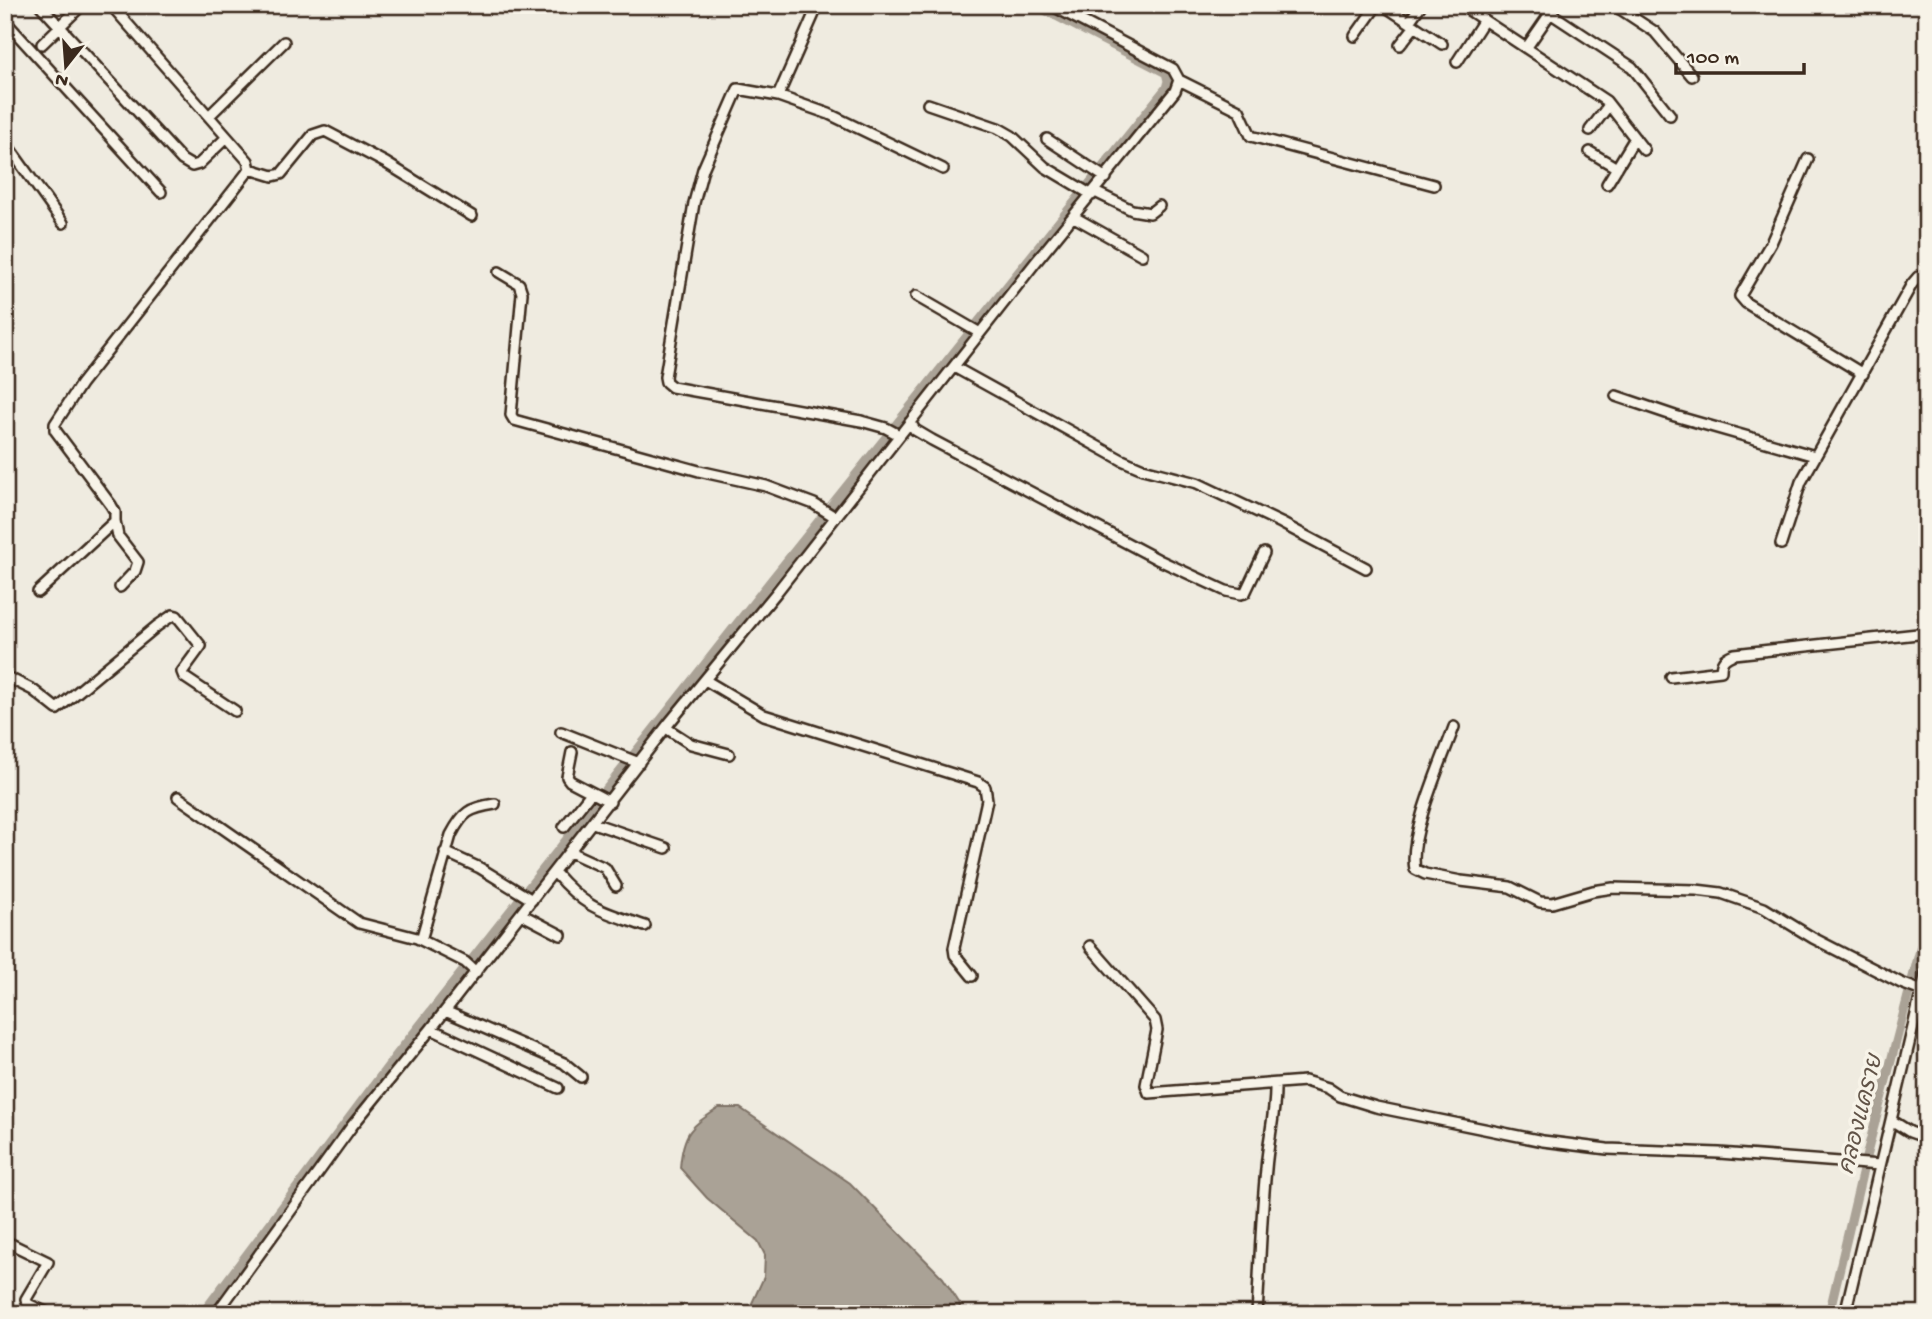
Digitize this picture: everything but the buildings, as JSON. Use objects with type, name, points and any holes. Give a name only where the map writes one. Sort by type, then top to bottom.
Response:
[{"type":"street","points":[[40,5],[183,160],[192,166],[199,164],[227,137]]},
{"type":"street","points":[[42,44],[82,5]]},
{"type":"street","points":[[111,5],[248,161],[250,169]]},
{"type":"street","points":[[778,96],[818,5]]},
{"type":"street","points":[[1051,5],[1166,64],[1179,79],[1239,110],[1251,136],[1434,186]]},
{"type":"street","points":[[1355,36],[1377,5]]},
{"type":"street","points":[[1383,5],[1442,44]]},
{"type":"street","points":[[1400,45],[1421,5]]},
{"type":"street","points":[[1538,5],[1553,9],[1632,67],[1670,115]]},
{"type":"street","points":[[1614,5],[1655,32],[1692,76]]},
{"type":"street","points":[[1465,6],[1609,104],[1644,150]]},
{"type":"street","points":[[1527,47],[1553,9]]},
{"type":"street","points":[[1457,62],[1484,20]]},
{"type":"street","points":[[5,21],[160,192]]},
{"type":"street","points":[[209,116],[284,42]]},
{"type":"street","points":[[216,1314],[352,1126],[445,1011],[471,967],[521,914],[526,896],[554,872],[610,802],[894,432],[910,422],[978,332],[1074,216],[1089,192],[1106,178],[1175,91],[1179,79]]},
{"type":"street","points":[[894,432],[861,421],[672,387],[666,382],[694,203],[711,148],[738,89],[778,96],[829,114],[943,169]]},
{"type":"street","points":[[928,104],[998,128],[1018,141],[1045,167],[1089,192],[1140,212],[1150,213],[1159,206]]},
{"type":"street","points":[[1590,130],[1609,104]]},
{"type":"street","points":[[250,169],[273,176],[281,174],[313,135],[325,131],[386,163],[472,216]]},
{"type":"street","points":[[1607,184],[1635,138]]},
{"type":"street","points":[[1047,139],[1106,178]]},
{"type":"street","points":[[5,142],[63,223]]},
{"type":"street","points":[[1590,152],[1616,168]]},
{"type":"street","points":[[1808,159],[1770,243],[1740,296],[1746,303],[1863,374]]},
{"type":"street","points":[[120,587],[135,571],[138,562],[118,536],[115,512],[111,505],[55,430],[55,424],[87,376],[250,169]]},
{"type":"street","points":[[1074,216],[1142,255]]},
{"type":"street","points":[[499,272],[519,284],[522,293],[511,415],[514,420],[699,471],[766,486],[814,504],[830,514]]},
{"type":"street","points":[[1781,544],[1801,482],[1815,456],[1912,284],[1918,277],[1927,276]]},
{"type":"street","points":[[916,296],[978,332]]},
{"type":"street","points":[[954,367],[1122,460],[1197,483],[1366,568]]},
{"type":"street","points":[[1616,396],[1675,416],[1815,456]]},
{"type":"street","points":[[910,422],[915,430],[932,440],[1159,561],[1226,591],[1245,593],[1264,553]]},
{"type":"street","points":[[38,592],[115,521]]},
{"type":"street","points":[[5,676],[33,690],[57,709],[157,626],[177,615],[201,646],[183,668],[184,677],[235,711]]},
{"type":"street","points":[[1671,677],[1721,671],[1721,663],[1734,654],[1927,633]]},
{"type":"street","points":[[705,680],[759,713],[978,782],[985,787],[987,800],[954,948],[955,955],[972,976]]},
{"type":"street","points":[[1454,727],[1417,835],[1413,857],[1415,869],[1424,874],[1510,887],[1540,902],[1552,903],[1613,888],[1696,890],[1721,894],[1764,908],[1813,938],[1918,989]]},
{"type":"street","points":[[666,728],[691,744],[729,754]]},
{"type":"street","points":[[561,732],[639,764]]},
{"type":"street","points":[[572,752],[567,777],[576,786],[610,802]]},
{"type":"street","points":[[564,827],[592,793]]},
{"type":"street","points":[[178,797],[359,923],[421,940],[471,967]]},
{"type":"street","points":[[421,940],[451,835],[465,813],[474,807],[495,804]]},
{"type":"street","points":[[593,823],[666,848]]},
{"type":"street","points":[[445,852],[480,868],[526,896]]},
{"type":"street","points":[[570,852],[605,868],[615,886]]},
{"type":"street","points":[[554,872],[589,906],[645,926]]},
{"type":"street","points":[[521,914],[561,935]]},
{"type":"street","points":[[1090,946],[1155,1020],[1157,1030],[1146,1085],[1149,1093],[1305,1081],[1376,1107],[1555,1143],[1607,1149],[1719,1153],[1877,1165]]},
{"type":"street","points":[[1845,1314],[1877,1165],[1891,1120],[1918,989],[1927,968]]},
{"type":"street","points":[[445,1011],[564,1063],[581,1077]]},
{"type":"street","points":[[431,1029],[558,1088]]},
{"type":"street","points":[[1256,1314],[1266,1164],[1273,1122],[1275,1084]]},
{"type":"street","points":[[1891,1120],[1910,1132],[1927,1138]]},
{"type":"street","points":[[5,1241],[48,1262],[26,1299],[28,1304],[50,1314]]},
{"type":"shaded area","points":[[719,1108],[740,1108],[850,1183],[943,1278],[960,1304],[959,1314],[747,1314],[764,1277],[765,1255],[758,1241],[707,1198],[680,1168],[686,1138],[701,1120]]},
{"type":"waterway","points":[[202,1314],[398,1053],[769,583],[1166,88],[1166,73],[1035,5]]},
{"type":"waterway","name":"คลองเเคราย","points":[[1829,1314],[1867,1153],[1927,923]]}]
